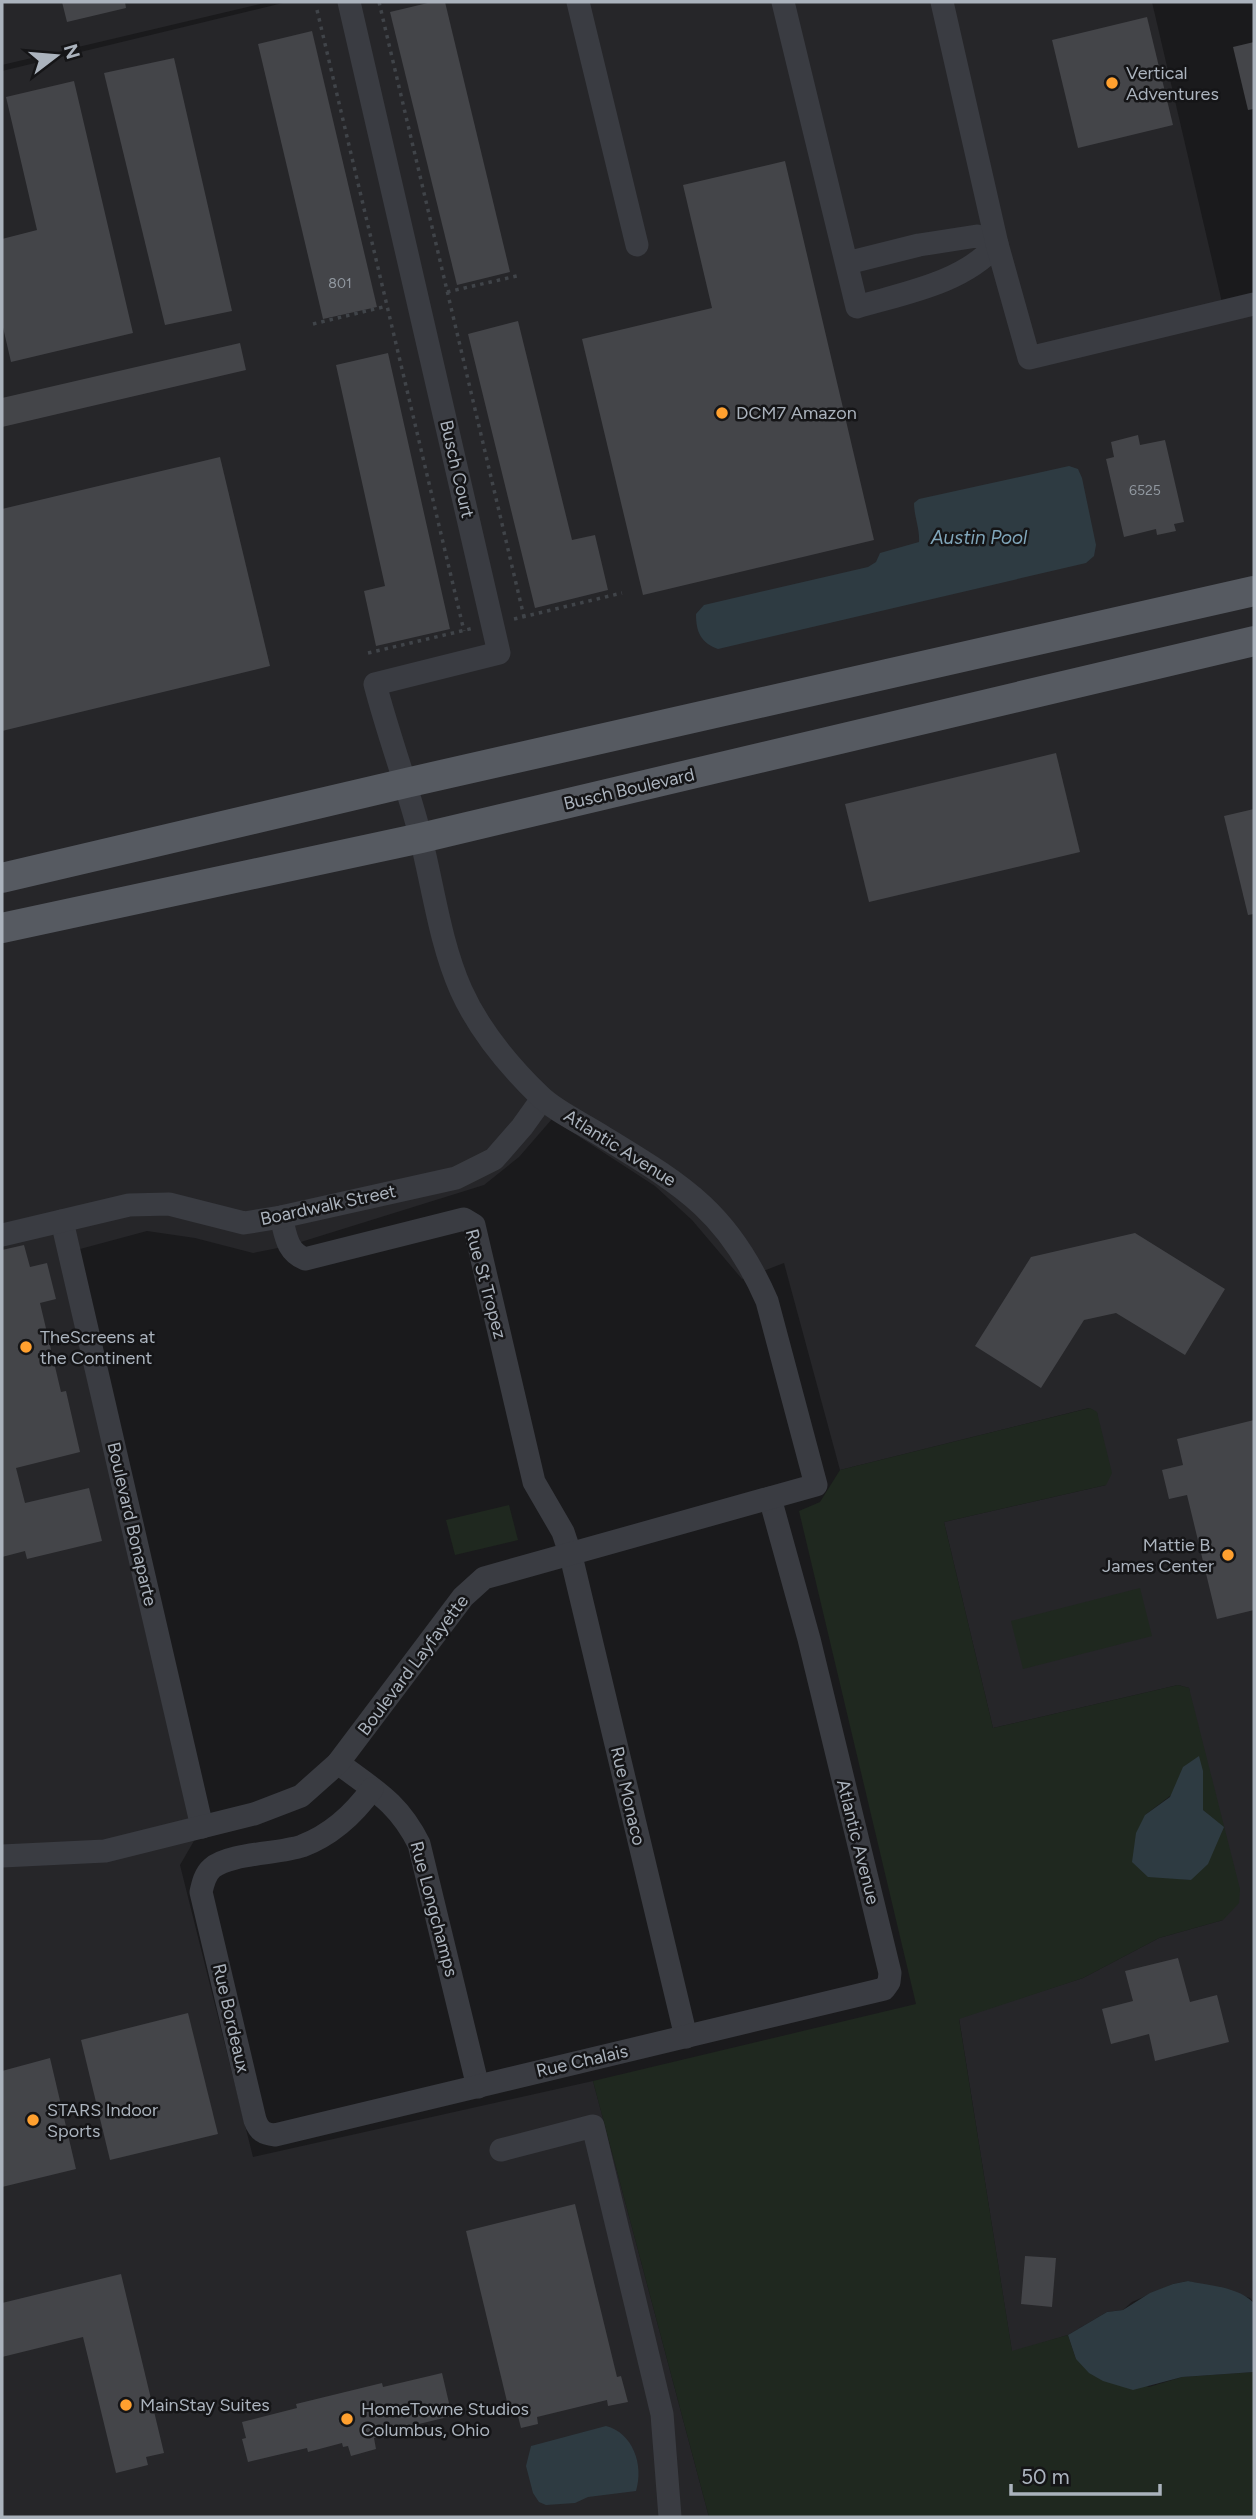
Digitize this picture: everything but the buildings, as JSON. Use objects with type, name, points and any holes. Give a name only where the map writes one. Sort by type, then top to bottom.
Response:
[{"type":"main road","points":[[2,878],[407,783],[1254,591]]},
{"type":"main road","name":"Busch Boulevard","points":[[2,928],[421,838],[1254,641]]},
{"type":"street","name":"Busch Court","points":[[349,2],[499,653],[375,684],[407,783],[421,838]]},
{"type":"street","points":[[578,2],[637,245]]},
{"type":"street","points":[[783,2],[857,307],[933,285],[984,259],[997,244]]},
{"type":"street","points":[[942,2],[997,244],[1029,358],[1254,304]]},
{"type":"street","points":[[847,263],[919,245],[977,236],[997,244]]},
{"type":"street","name":"Atlantic Avenue","points":[[421,838],[444,940],[461,990],[481,1027],[542,1099],[674,1180],[705,1206],[733,1237],[755,1273],[767,1301],[811,1464]]},
{"type":"street","name":"Boardwalk Street","points":[[2,1235],[129,1205],[169,1204],[244,1223],[456,1178],[494,1159],[542,1099]]},
{"type":"street","name":"Rue St Tropez","points":[[281,1217],[288,1246],[295,1255],[305,1259],[464,1219],[474,1226],[534,1482],[563,1532],[570,1556]]},
{"type":"street","name":"Boulevard Bonaparte","points":[[62,1221],[202,1827]]},
{"type":"street","name":"Boulevard Layfayette","points":[[2,1856],[105,1851],[254,1814],[300,1797],[338,1763],[463,1597],[484,1578],[816,1485],[811,1464]]},
{"type":"street","name":"Atlantic Avenue","points":[[686,2037],[875,1993],[884,1989],[889,1982],[890,1973],[812,1653],[770,1498]]},
{"type":"street","name":"Rue Monaco","points":[[570,1556],[686,2037]]},
{"type":"street","name":"Rue Longchamps","points":[[338,1763],[394,1805],[408,1822],[419,1844],[478,2087]]},
{"type":"street","name":"Rue Bordeaux","points":[[372,1789],[358,1808],[334,1830],[301,1846],[225,1861],[212,1867],[204,1878],[201,1892],[258,2129],[275,2135],[478,2087]]},
{"type":"street","name":"Rue Chalais","points":[[478,2087],[686,2037]]},
{"type":"street","points":[[501,2150],[593,2126],[662,2414],[670,2517]]},
{"type":"path","points":[[379,2],[524,617]]},
{"type":"path","points":[[317,10],[464,631]]},
{"type":"path","points":[[447,292],[521,275]]},
{"type":"path","points":[[313,324],[387,306]]},
{"type":"path","points":[[505,621],[622,593]]},
{"type":"path","points":[[368,653],[482,626]]},
{"type":"shaded area","points":[[2,2],[269,2],[2,65]]},
{"type":"shaded area","points":[[287,2],[1152,2],[1224,311],[1254,304],[1254,2303],[1250,2298],[1188,2281],[1173,2284],[1132,2302],[1123,2310],[1107,2312],[1068,2335],[1012,2352],[959,2018],[1083,1978],[1159,1938],[1223,1920],[1189,1688],[1178,1685],[993,1728],[944,1522],[1106,1485],[1097,1413],[1089,1408],[840,1470],[784,1263],[742,1279],[692,1220],[655,1186],[552,1119],[519,1157],[484,1185],[288,1246],[253,1253],[195,1238],[147,1231],[69,1252],[202,1827],[180,1865],[253,2157],[593,2081],[709,2517],[2,2517],[2,71]]},
{"type":"shaded area","points":[[1090,1408],[1097,1412],[1112,1473],[1106,1485],[944,1522],[993,1728],[1178,1685],[1189,1688],[1240,1889],[1239,1903],[1223,1920],[1159,1938],[1083,1978],[959,2019],[1012,2351],[1068,2335],[1076,2359],[1149,2387],[1182,2377],[1254,2372],[1254,2517],[709,2517],[593,2081],[916,2004],[799,1511],[820,1502],[840,1470]],"holes":[[[1203,1771],[1203,1810],[1224,1828],[1191,1880],[1171,1878],[1145,1815]]]},
{"type":"shaded area","points":[[509,1505],[518,1540],[455,1555],[446,1520]]},
{"type":"shaded area","points":[[1140,1588],[1152,1636],[1023,1669],[1011,1621]]},
{"type":"water","name":"Austin Pool","points":[[1069,466],[1078,469],[1082,478],[1096,545],[1094,556],[1086,563],[718,649],[707,644],[698,631],[696,614],[704,605],[868,567],[876,562],[880,553],[919,542],[914,503],[919,499]]},
{"type":"water","points":[[1199,1756],[1203,1771],[1203,1810],[1224,1827],[1208,1864],[1191,1880],[1148,1877],[1132,1862],[1136,1833],[1145,1815],[1170,1797],[1183,1767]]},
{"type":"water","points":[[1188,2281],[1231,2290],[1254,2303],[1254,2372],[1182,2377],[1133,2390],[1103,2381],[1089,2373],[1076,2359],[1068,2335],[1107,2312],[1123,2310],[1150,2293]]},
{"type":"water","points":[[606,2426],[623,2435],[634,2451],[638,2471],[636,2491],[588,2497],[575,2503],[546,2505],[539,2502],[533,2493],[526,2466],[531,2446]]},
{"type":"place","name":"Vertical Adventures","points":[[1112,83]]},
{"type":"place","name":"DCM7 Amazon","points":[[722,413]]},
{"type":"place","name":"TheScreens at the Continent","points":[[26,1347]]},
{"type":"place","name":"Mattie B. James Center","points":[[1228,1555]]},
{"type":"place","name":"STARS Indoor Sports","points":[[33,2120]]},
{"type":"place","name":"MainStay Suites","points":[[126,2405]]},
{"type":"place","name":"HomeTowne Studios Columbus, Ohio","points":[[347,2419]]}]
